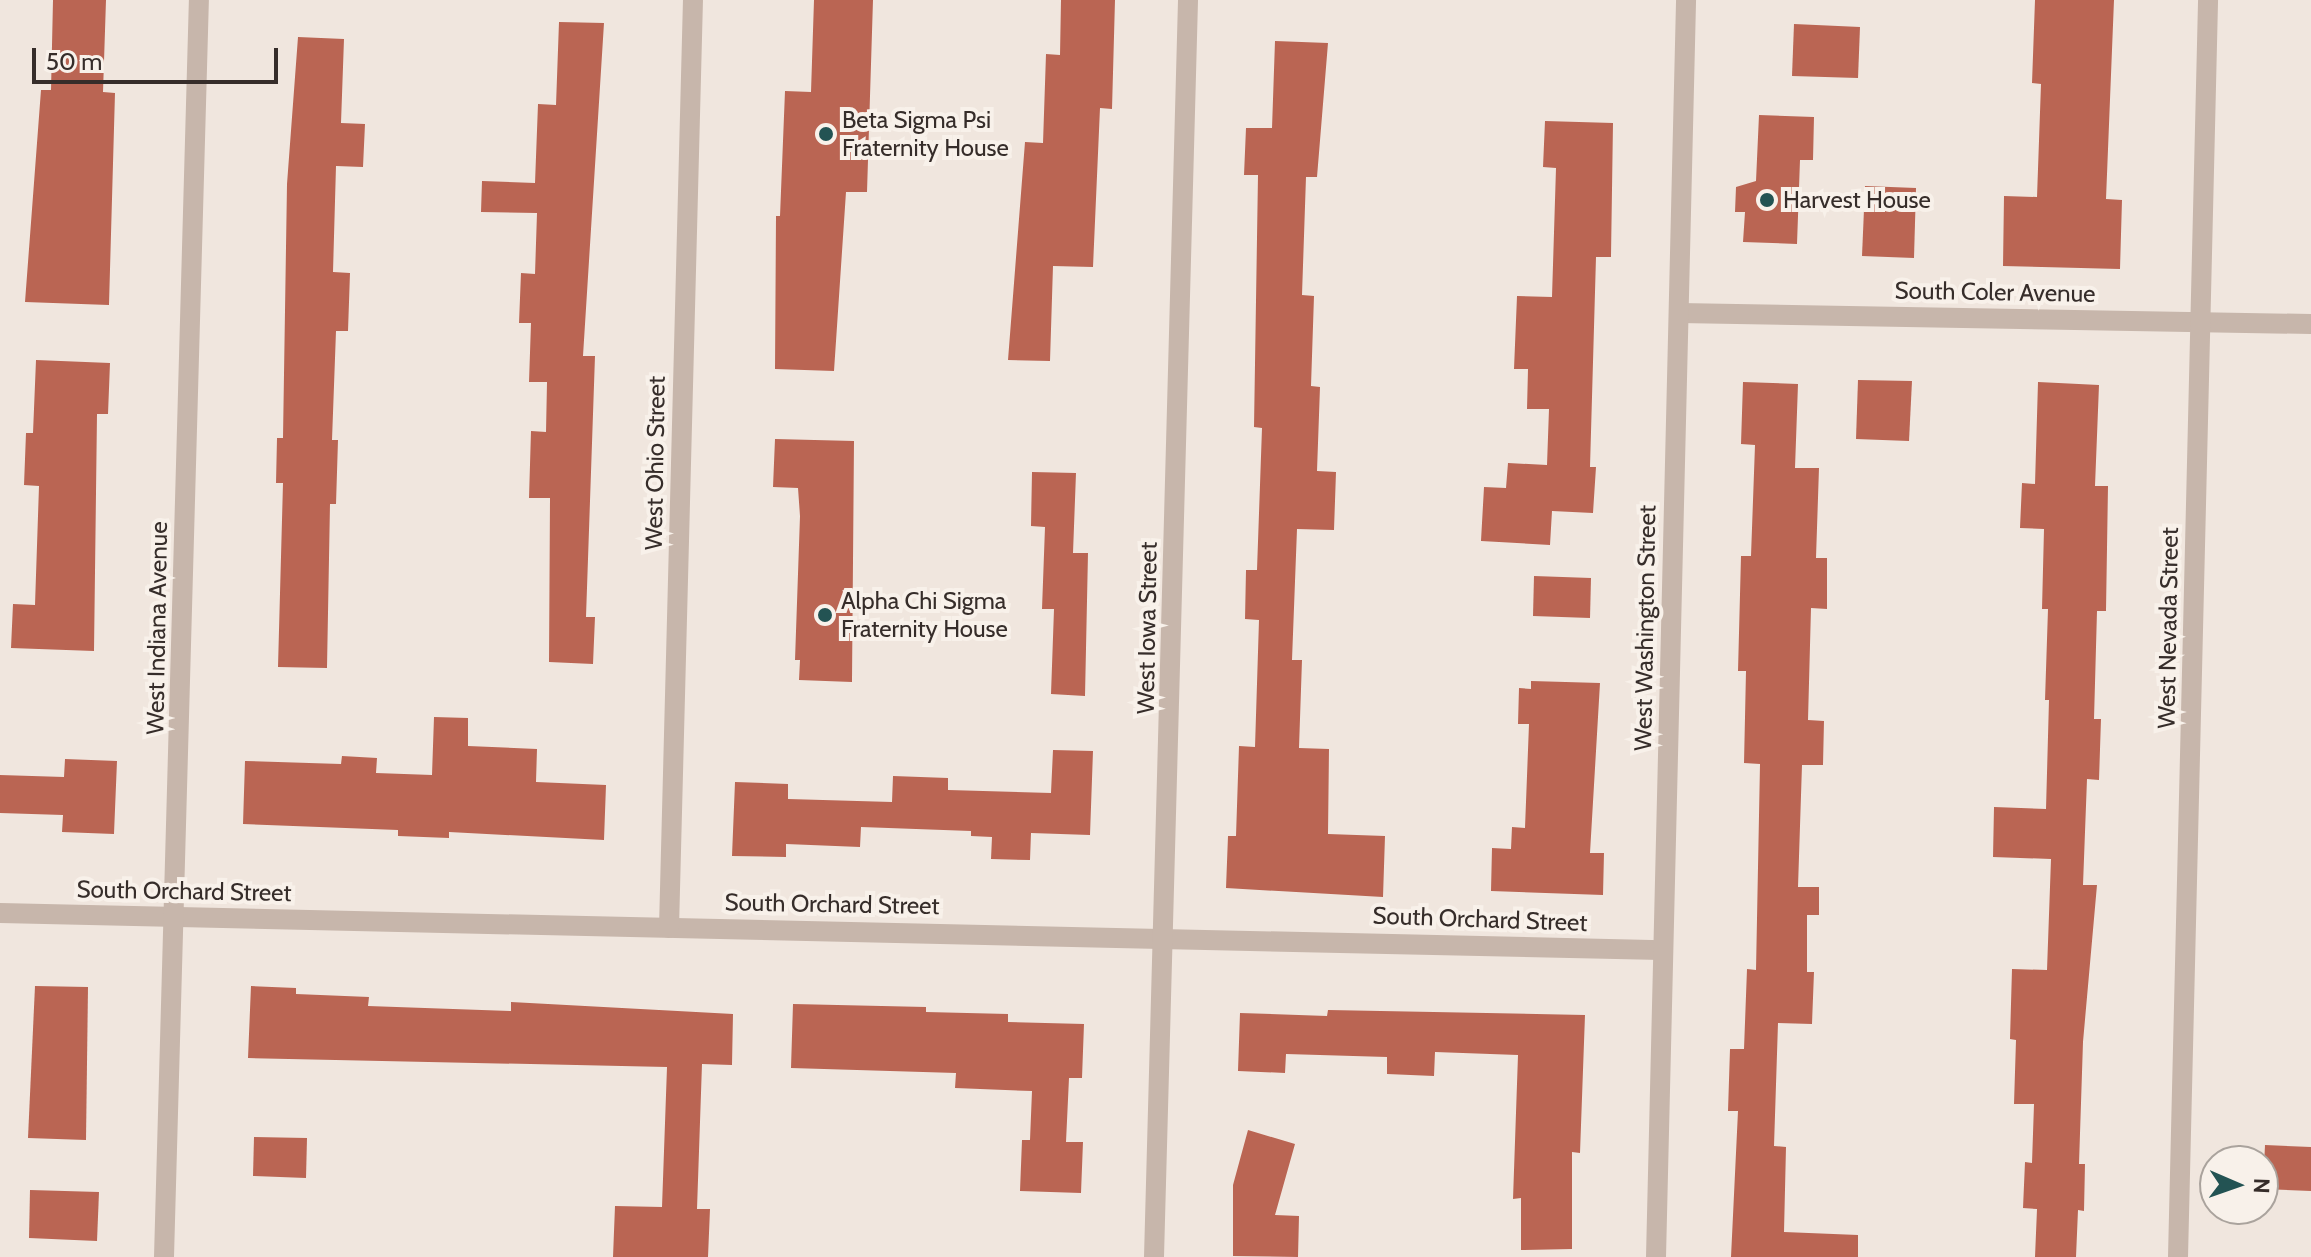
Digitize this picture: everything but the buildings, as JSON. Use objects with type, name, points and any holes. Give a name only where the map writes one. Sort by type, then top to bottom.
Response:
[{"type":"street","name":"West Indiana Avenue","points":[[164,1257],[199,0]]},
{"type":"street","name":"West Ohio Street","points":[[669,928],[693,0]]},
{"type":"street","name":"West Iowa Street","points":[[1154,1257],[1188,0]]},
{"type":"street","name":"West Washington Street","points":[[1656,1257],[1686,0]]},
{"type":"street","name":"West Nevada Street","points":[[2178,1257],[2208,0]]},
{"type":"street","name":"South Coler Avenue","points":[[1679,313],[2311,324]]},
{"type":"street","name":"South Orchard Street","points":[[0,913],[1164,936],[1662,950]]},
{"type":"place","name":"Beta Sigma Psi Fraternity House","points":[[826,134]]},
{"type":"place","name":"Harvest House","points":[[1767,200]]},
{"type":"place","name":"Alpha Chi Sigma Fraternity House","points":[[825,615]]}]
